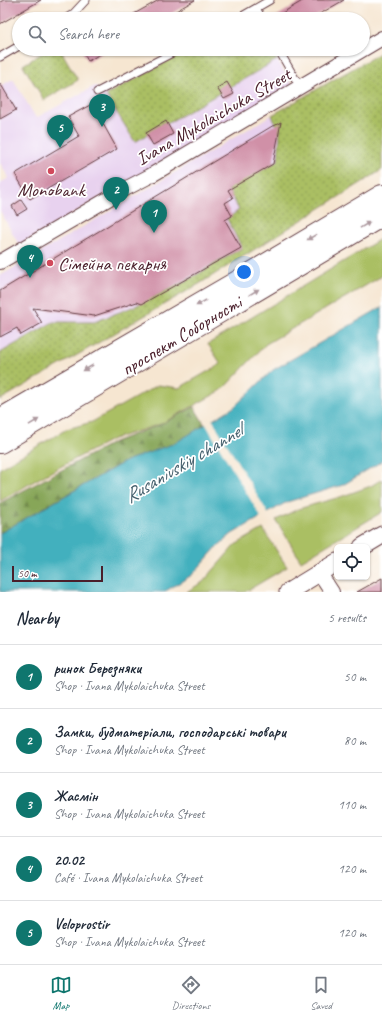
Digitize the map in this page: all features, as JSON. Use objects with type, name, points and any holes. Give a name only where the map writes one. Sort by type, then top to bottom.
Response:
[{"type":"highway","name":"проспект Соборності","points":[[0,420],[382,196]]},
{"type":"highway","name":"проспект Соборності","points":[[0,442],[382,215]]},
{"type":"street","name":"Ivana Mykolaichuka Street","points":[[370,45],[382,38]]},
{"type":"street","name":"Ivana Mykolaichuka Street","points":[[0,262],[352,56]]},
{"type":"street","points":[[367,544],[382,535]]},
{"type":"street","points":[[288,592],[334,564]]},
{"type":"street","points":[[319,572],[332,592]]},
{"type":"lane","points":[[75,12],[86,0]]},
{"type":"lane","points":[[249,12],[270,0]]},
{"type":"lane","points":[[256,8],[258,12]]},
{"type":"lane","points":[[0,58],[12,50]]},
{"type":"lane","points":[[97,92],[166,56]]},
{"type":"lane","points":[[282,56],[300,87]]},
{"type":"shaded area","points":[[277,60],[292,85],[19,245],[0,211],[0,183],[9,178],[0,163],[0,86],[13,79],[36,118],[95,86],[106,94],[135,142]]},
{"type":"shaded area","points":[[272,115],[280,132],[278,161],[228,189],[239,210],[227,219],[242,248],[186,281],[135,306],[94,322],[53,322],[0,353],[0,276]]},
{"type":"green space","points":[[382,52],[382,170],[199,284],[0,400],[0,353],[53,322],[94,322],[135,306],[186,281],[242,248],[227,219],[239,210],[228,189],[278,161],[280,132],[272,115]]},
{"type":"green space","points":[[38,56],[64,56],[78,80],[44,100],[23,65]]},
{"type":"green space","points":[[177,56],[275,56],[277,60],[135,142],[106,95]]},
{"type":"green space","points":[[382,238],[382,276],[266,344],[222,390],[161,424],[113,439],[0,501],[0,468],[67,429],[92,422],[158,385],[179,388],[221,364],[208,344]]},
{"type":"green space","points":[[194,407],[205,425],[174,444],[126,461],[0,533],[0,503],[114,442],[161,424]]},
{"type":"green space","points":[[382,479],[382,512],[301,561],[276,520],[298,509],[371,486]]},
{"type":"green space","points":[[263,529],[287,567],[245,592],[186,592],[203,582],[235,545]]},
{"type":"water","name":"Rusanivskiy channel","points":[[382,307],[382,461],[343,485],[287,502],[232,534],[217,547],[192,575],[164,592],[0,592],[0,533],[126,461],[175,443],[234,407],[273,370]]},
{"type":"pier","points":[[212,419],[269,515],[262,519],[205,423]]},
{"type":"building","points":[[4,0],[41,0],[20,12],[12,12],[12,17],[0,24],[0,2]]},
{"type":"building","points":[[159,0],[195,0],[174,12],[138,12]]},
{"type":"building","points":[[304,0],[344,0],[323,12],[284,12]]},
{"type":"building","points":[[85,56],[97,56],[88,61]]},
{"type":"building","points":[[227,82],[234,94],[224,99],[217,88]]},
{"type":"building","points":[[0,83],[16,110],[0,119]]},
{"type":"building","points":[[92,104],[117,149],[30,199],[15,174],[79,136],[68,117]]},
{"type":"building","points":[[166,121],[173,134],[153,145],[146,133]]},
{"type":"building","points":[[281,122],[273,164],[228,190],[233,198],[225,203],[232,216],[225,220],[241,248],[142,304],[137,302],[94,316],[33,308],[42,323],[21,335],[17,328],[0,337],[0,291]]},
{"type":"building","points":[[21,200],[27,209],[17,215],[12,206]]},
{"type":"building","points":[[382,578],[382,592],[357,592]]},
{"type":"place","name":"Жасмін","points":[[102,127]]},
{"type":"place","name":"Veloprostir","points":[[60,148]]},
{"type":"place","name":"Monobank","points":[[51,171]]},
{"type":"place","name":"Замки, будматеріали, господарські товари","points":[[116,210]]},
{"type":"place","name":"ринок Березняки","points":[[154,233]]},
{"type":"place","name":"Сімейна пекарня","points":[[50,263]]},
{"type":"place","name":"20.02","points":[[30,278]]}]
